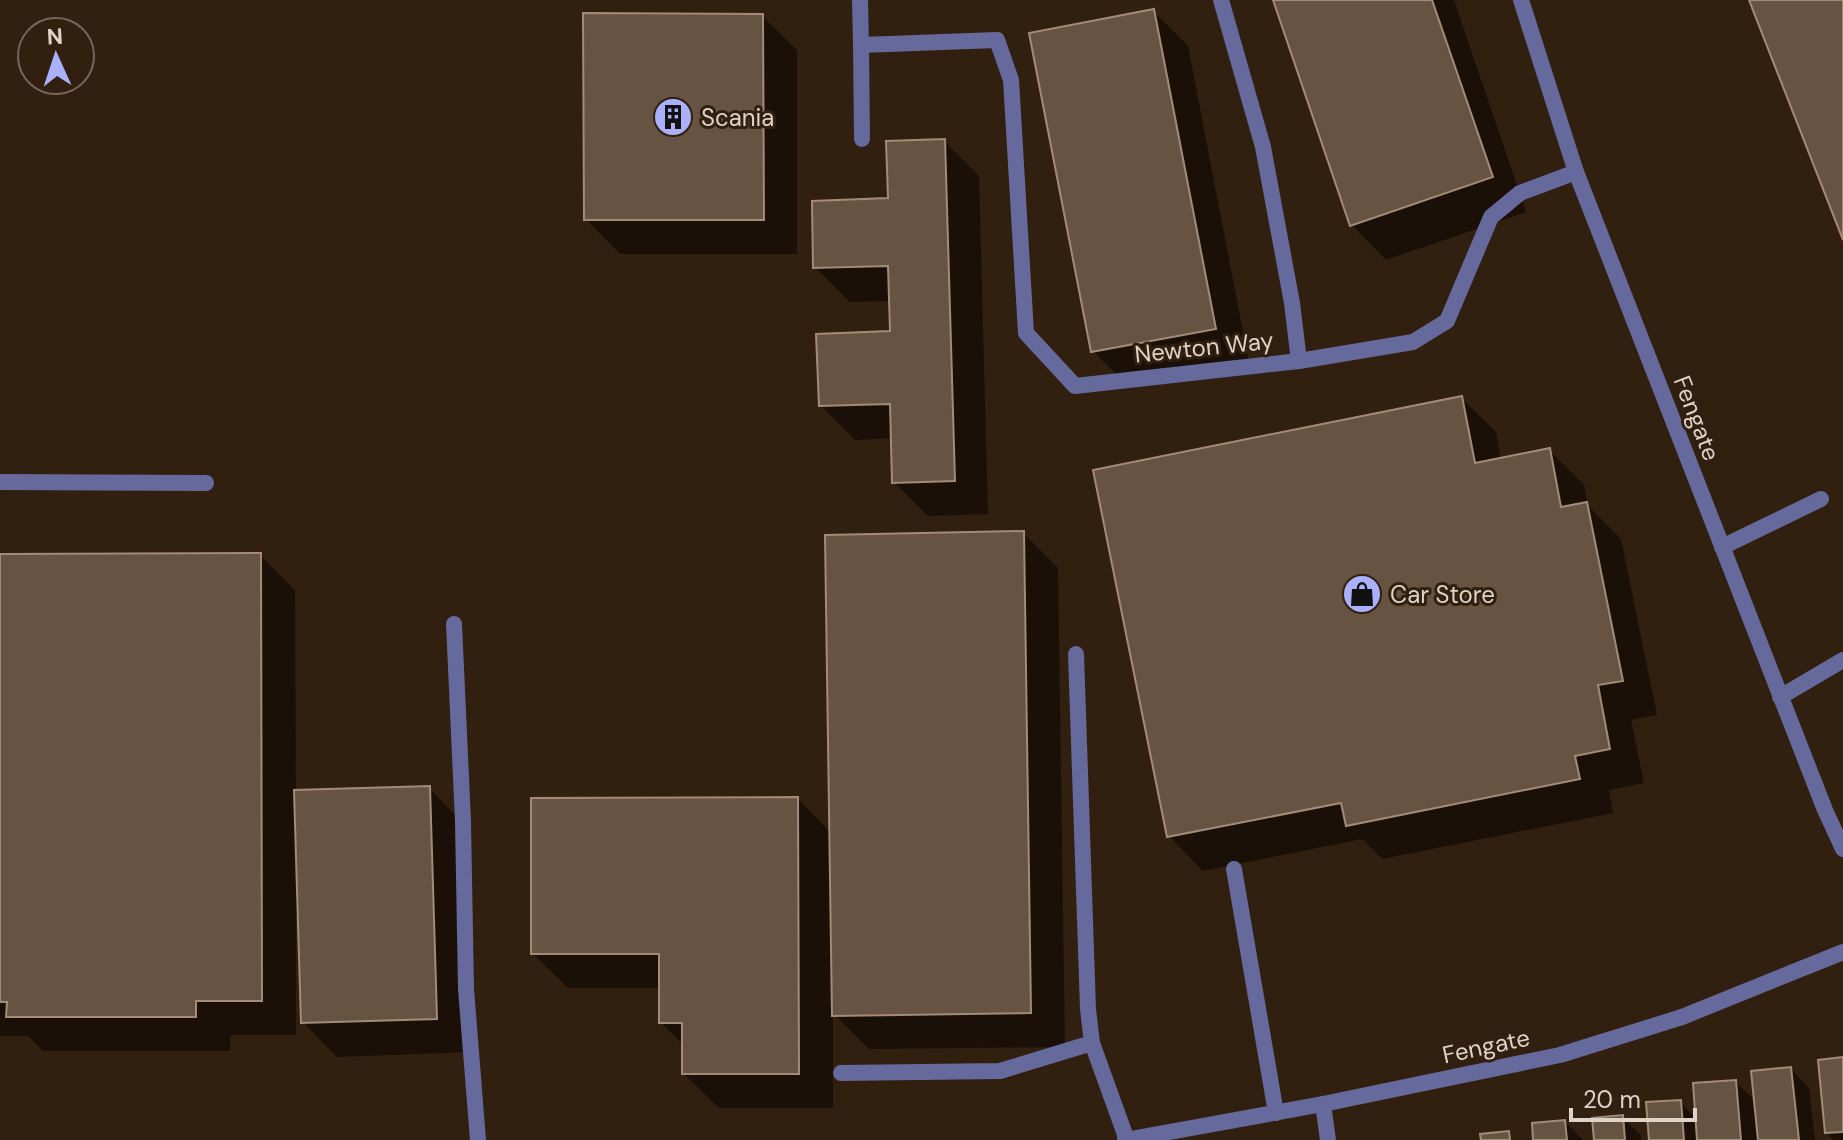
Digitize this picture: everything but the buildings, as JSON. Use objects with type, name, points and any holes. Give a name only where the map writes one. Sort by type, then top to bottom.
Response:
[{"type":"street","points":[[860,0],[862,139]]},
{"type":"street","points":[[1221,0],[1263,147],[1292,303],[1299,361]]},
{"type":"street","name":"Fengate","points":[[1521,0],[1576,172],[1780,697],[1843,849]]},
{"type":"street","name":"Newton Way","points":[[861,45],[997,40],[1011,80],[1026,333],[1075,386],[1299,361],[1413,342],[1447,321],[1491,217],[1520,193],[1576,172]]},
{"type":"street","points":[[0,482],[206,483]]},
{"type":"street","points":[[1722,547],[1821,499]]},
{"type":"street","points":[[454,624],[463,821],[466,989],[478,1140]]},
{"type":"street","points":[[1076,654],[1088,1009],[1092,1043],[1126,1140]]},
{"type":"street","points":[[1780,697],[1843,660]]},
{"type":"street","points":[[1234,869],[1276,1113]]},
{"type":"street","name":"Fengate","points":[[1126,1140],[1323,1104],[1560,1055],[1682,1017],[1843,952]]},
{"type":"street","points":[[841,1073],[1000,1071],[1092,1043]]},
{"type":"street","points":[[1323,1104],[1328,1140]]},
{"type":"place","name":"Scania","points":[[673,117]]},
{"type":"place","name":"Car Store","points":[[1362,594]]}]
